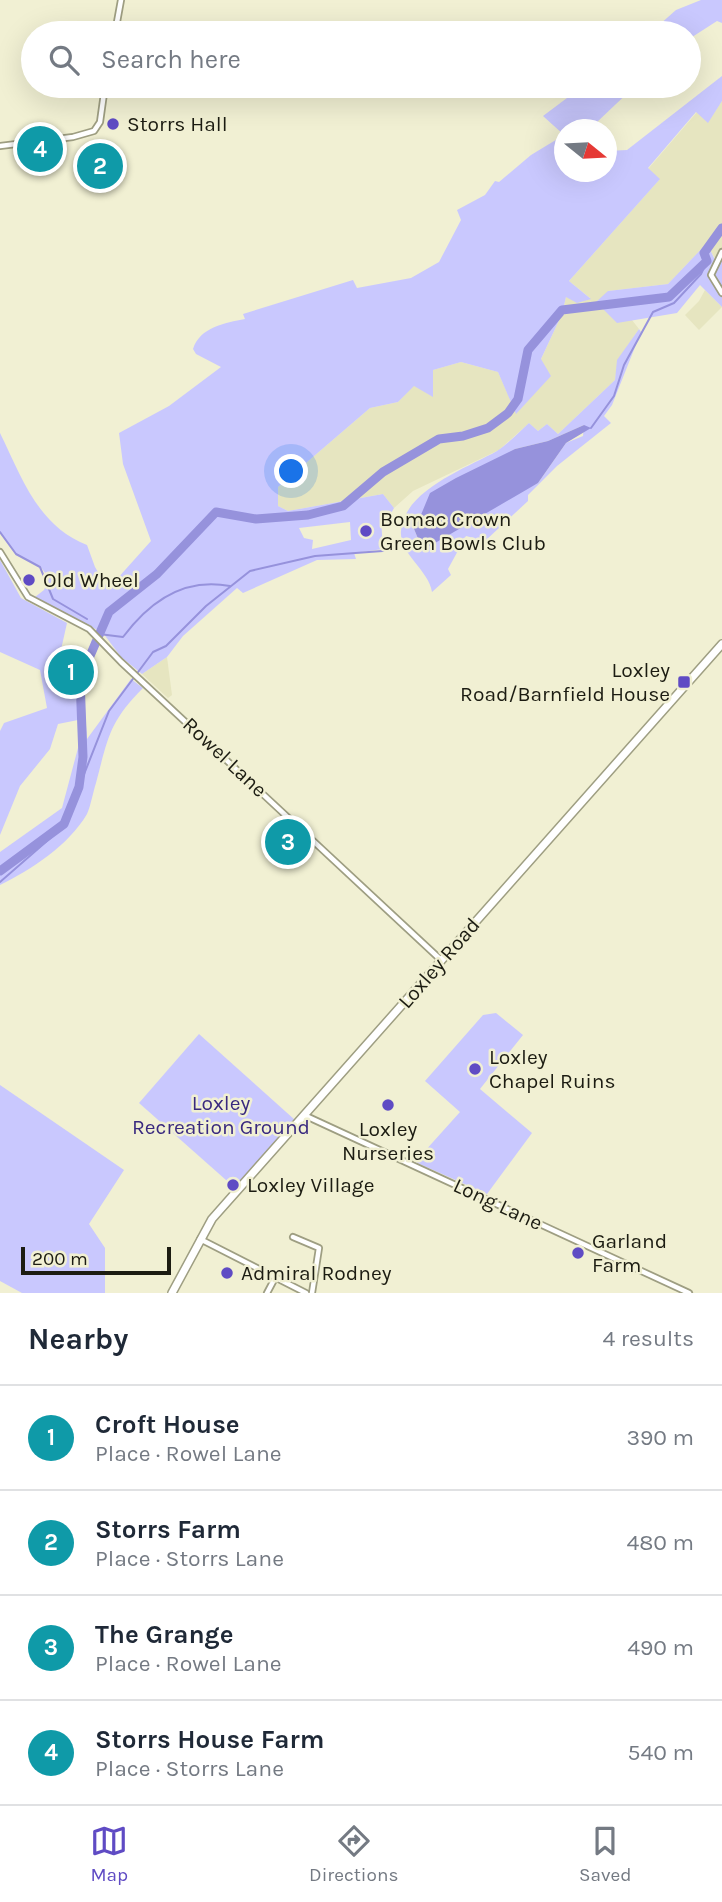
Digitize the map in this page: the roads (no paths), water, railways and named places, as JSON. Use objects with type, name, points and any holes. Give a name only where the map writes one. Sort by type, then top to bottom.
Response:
[{"type":"main road","name":"Loxley Road","points":[[172,1293],[212,1219],[722,644]]},
{"type":"street","points":[[117,21],[121,0]]},
{"type":"street","points":[[0,146],[73,137],[93,131],[100,122],[103,98]]},
{"type":"street","points":[[722,252],[710,275],[715,287],[722,293]]},
{"type":"street","name":"Rowel Lane","points":[[0,552],[28,597],[94,633],[442,960]]},
{"type":"street","name":"Long Lane","points":[[306,1116],[689,1293]]},
{"type":"street","points":[[293,1237],[319,1248],[312,1293]]},
{"type":"street","points":[[200,1238],[306,1293]]},
{"type":"street","points":[[267,1293],[275,1278]]},
{"type":"waterway","points":[[0,871],[64,824],[79,787],[83,757],[80,679],[109,612],[157,574],[216,512],[256,519],[308,515],[343,506],[383,472],[439,439],[463,436],[488,428],[508,413],[518,399],[528,350],[562,310],[669,297],[707,261],[704,253],[722,228]]},
{"type":"waterway","points":[[591,428],[614,396],[624,365],[653,312],[674,303],[701,274],[707,261]]},
{"type":"waterway","points":[[0,532],[16,554],[40,567],[53,599],[87,619]]},
{"type":"waterway","points":[[409,548],[417,548]]},
{"type":"waterway","points":[[79,787],[109,711],[153,652],[166,646],[206,606],[250,571],[315,556],[396,550]]},
{"type":"waterway","points":[[99,634],[123,637],[156,603],[183,589],[213,584],[230,586]]},
{"type":"waterway","points":[[0,882],[55,834],[56,829]]},
{"type":"place","name":"Storrs Hall","points":[[113,124]]},
{"type":"place","name":"Storrs House Farm","points":[[40,149]]},
{"type":"place","name":"Storrs Farm","points":[[100,166]]},
{"type":"place","name":"Bomac Crown Green Bowls Club","points":[[366,531]]},
{"type":"place","name":"Old Wheel","points":[[29,580]]},
{"type":"place","name":"Croft House","points":[[71,672]]},
{"type":"place","name":"Loxley Road/Barnfield House","points":[[684,682]]},
{"type":"place","name":"The Grange","points":[[288,842]]},
{"type":"place","name":"Loxley Chapel Ruins","points":[[475,1069]]},
{"type":"place","name":"Loxley Nurseries","points":[[388,1105]]},
{"type":"place","name":"Loxley Village","points":[[233,1185]]},
{"type":"place","name":"Garland Farm","points":[[578,1253]]},
{"type":"place","name":"Admiral Rodney","points":[[227,1273]]},
{"type":"park label","name":"Loxley Recreation Ground","points":[[221,1115]]}]
